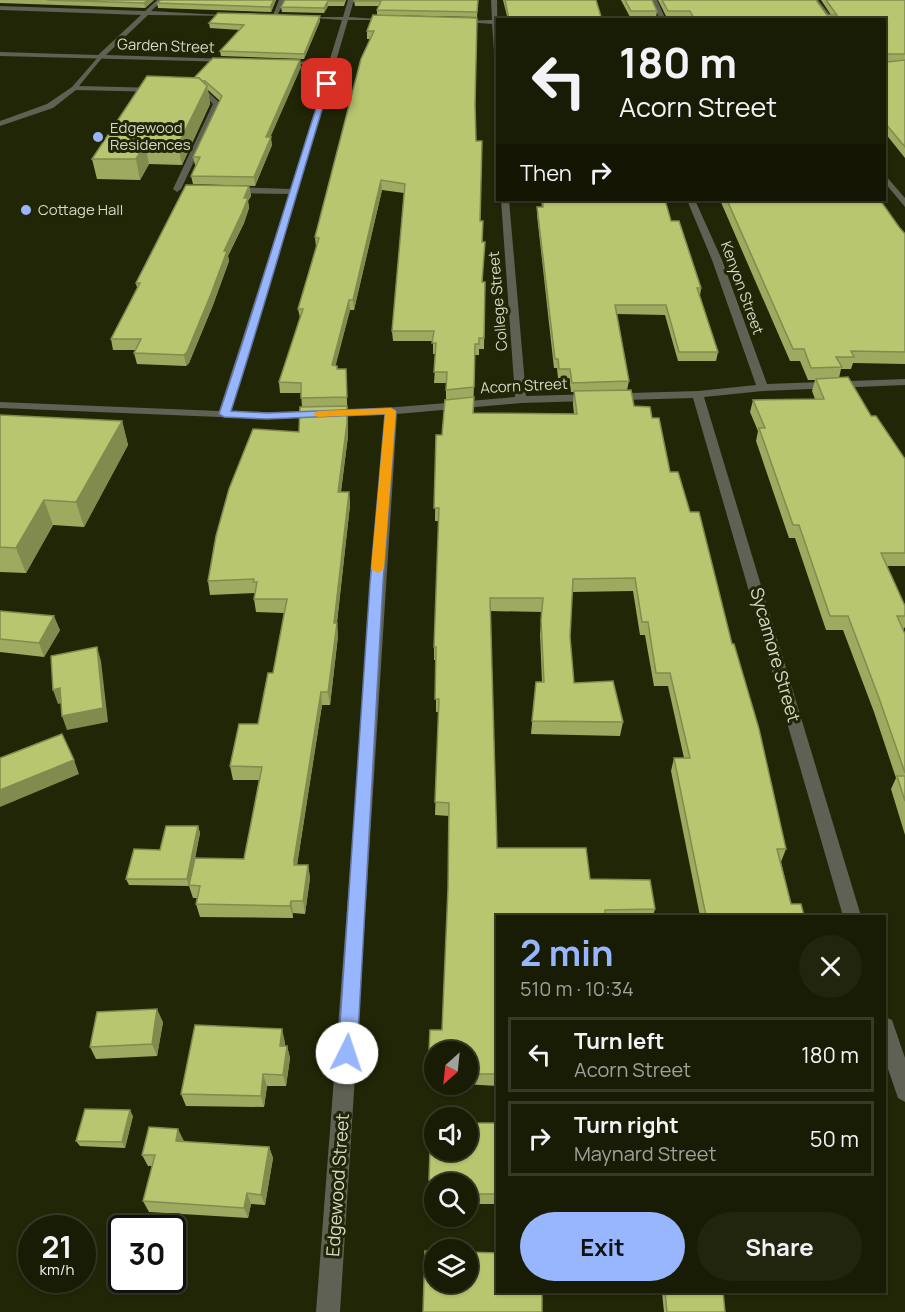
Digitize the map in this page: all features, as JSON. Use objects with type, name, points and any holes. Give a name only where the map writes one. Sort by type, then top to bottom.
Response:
[{"type":"street","points":[[44,10],[58,0]]},
{"type":"street","points":[[0,124],[50,106],[74,88],[99,58],[160,0]]},
{"type":"street","points":[[274,17],[282,0]]},
{"type":"street","points":[[224,414],[265,290],[292,192],[351,0]]},
{"type":"street","points":[[494,0],[496,18]]},
{"type":"street","points":[[654,0],[662,18]]},
{"type":"street","points":[[815,0],[829,18]]},
{"type":"street","points":[[0,8],[250,16]]},
{"type":"street","points":[[262,16],[404,20]]},
{"type":"street","points":[[450,21],[496,22]]},
{"type":"street","name":"Garden Street","points":[[0,54],[239,62]]},
{"type":"street","points":[[274,63],[332,64]]},
{"type":"street","points":[[74,88],[163,90]]},
{"type":"street","points":[[177,189],[217,104],[205,92],[185,91]]},
{"type":"street","points":[[886,178],[905,204]]},
{"type":"street","points":[[221,190],[292,192]]},
{"type":"street","name":"College Street","points":[[505,201],[521,400]]},
{"type":"street","name":"Kenyon Street","points":[[691,201],[717,260],[763,388]]},
{"type":"street","name":"Acorn Street","points":[[0,405],[267,416],[391,411],[521,400],[698,394],[763,388],[905,382]]},
{"type":"street","name":"Sycamore Street","points":[[698,394],[852,915]]},
{"type":"street","name":"Edgewood Street","points":[[328,1312],[354,959],[376,583],[391,411]]},
{"type":"street","points":[[886,1030],[905,1092]]},
{"type":"building","points":[[47,0],[148,0],[144,3]]},
{"type":"building","points":[[161,0],[274,0],[270,7],[157,3]]},
{"type":"building","points":[[285,0],[344,1],[328,1],[324,8],[281,7]]},
{"type":"building","points":[[354,0],[478,0],[477,12],[377,10],[381,1]]},
{"type":"building","points":[[505,0],[596,0],[601,18],[509,18]]},
{"type":"building","points":[[625,0],[652,0],[657,11],[631,11]]},
{"type":"building","points":[[662,0],[816,0],[827,15],[837,15],[826,0],[905,0],[905,54],[886,54],[886,18],[694,18],[690,11],[668,11]]},
{"type":"building","points":[[218,13],[320,16],[304,54],[220,51],[244,25],[209,23]]},
{"type":"building","points":[[373,15],[477,18],[475,105],[476,141],[482,141],[480,221],[483,221],[482,242],[485,242],[482,282],[485,282],[484,338],[479,338],[479,344],[475,344],[474,387],[446,390],[447,372],[434,372],[436,343],[432,343],[434,331],[392,331],[405,184],[381,180],[353,300],[349,300],[332,365],[337,366],[337,369],[346,369],[347,397],[301,398],[301,383],[279,382],[303,309],[298,309],[319,238],[315,237],[361,59],[374,31],[367,31]]},
{"type":"building","points":[[213,58],[300,60],[266,137],[271,137],[254,177],[191,176],[200,157],[193,157],[222,96],[205,81],[194,78]]},
{"type":"building","points":[[886,58],[887,62],[905,60],[905,147],[886,124]]},
{"type":"building","points":[[147,76],[199,78],[207,86],[178,145],[145,144],[136,159],[92,159]]},
{"type":"building","points":[[186,185],[249,186],[244,198],[248,198],[224,251],[227,251],[187,352],[184,355],[134,353],[141,339],[111,339],[140,283],[136,283]]},
{"type":"building","points":[[543,201],[665,201],[671,221],[679,221],[701,288],[697,288],[718,352],[679,352],[666,305],[615,305],[629,381],[572,383],[570,369],[559,369],[558,359],[555,359],[537,207],[543,207]]},
{"type":"building","points":[[727,201],[881,201],[905,234],[905,352],[851,351],[854,357],[836,357],[842,367],[811,368],[804,349],[793,349]]},
{"type":"building","points":[[848,377],[871,416],[876,416],[905,459],[905,553],[881,553],[905,606],[905,616],[897,616],[905,634],[905,773],[848,616],[830,616],[799,525],[793,525],[759,428],[765,428],[753,400],[824,399],[816,379]]},
{"type":"building","points":[[631,390],[634,406],[650,407],[652,418],[659,418],[670,472],[678,472],[690,512],[699,512],[732,644],[734,644],[759,729],[786,849],[777,849],[791,904],[801,904],[804,915],[706,915],[674,758],[690,758],[670,673],[656,673],[648,622],[642,622],[635,578],[573,579],[570,637],[574,683],[613,681],[623,722],[532,721],[536,682],[544,682],[541,620],[543,598],[490,598],[497,848],[586,848],[590,879],[650,880],[655,909],[605,910],[605,915],[496,915],[496,1074],[478,1074],[478,1041],[429,1041],[430,1030],[442,1030],[449,803],[435,802],[439,699],[435,699],[436,647],[434,647],[439,508],[434,508],[436,435],[442,435],[445,400],[474,397],[473,413],[577,414],[574,391]]},
{"type":"building","points":[[347,406],[338,492],[349,492],[334,623],[337,623],[328,692],[321,692],[294,860],[294,865],[308,865],[303,901],[291,901],[290,906],[196,904],[200,886],[189,885],[195,858],[244,859],[262,767],[230,766],[239,724],[258,724],[268,673],[273,673],[287,599],[254,599],[257,582],[253,582],[254,579],[208,581],[216,536],[229,489],[253,429],[299,432],[300,407]]},
{"type":"building","points":[[0,415],[122,421],[76,502],[44,500],[16,548],[0,547]]},
{"type":"building","points":[[0,611],[54,616],[39,643],[0,639]]},
{"type":"building","points":[[97,647],[103,708],[62,716],[60,688],[53,690],[51,656]]},
{"type":"building","points":[[62,734],[74,760],[0,790],[0,758]]},
{"type":"building","points":[[897,776],[905,776],[905,801]]},
{"type":"building","points":[[166,826],[198,826],[187,879],[126,879],[134,849],[160,850]]},
{"type":"building","points":[[157,1009],[152,1044],[90,1047],[97,1012]]},
{"type":"building","points":[[195,1025],[282,1029],[280,1046],[287,1046],[283,1075],[263,1074],[261,1096],[181,1094]]},
{"type":"building","points":[[85,1109],[130,1110],[122,1142],[76,1141]]},
{"type":"building","points":[[478,1123],[496,1123],[496,1194],[478,1194],[478,1173],[429,1173],[430,1161],[478,1161]]},
{"type":"building","points":[[149,1127],[178,1129],[176,1141],[269,1147],[261,1195],[247,1193],[244,1208],[143,1201],[155,1155],[142,1155]]},
{"type":"building","points":[[478,1252],[496,1253],[496,1293],[542,1293],[542,1312],[423,1312],[424,1282],[424,1293],[478,1293]]},
{"type":"building","points":[[665,1293],[723,1293],[725,1312],[667,1312]]},
{"type":"slow traffic","points":[[318,414],[391,411],[378,569]]},
{"type":"place","name":"Edgewood Residences","points":[[98,137]]},
{"type":"place","name":"Cottage Hall","points":[[26,210]]},
{"type":"route","points":[[327,84],[292,192],[265,290],[224,414],[267,416],[391,411],[376,583],[347,1053]]}]
